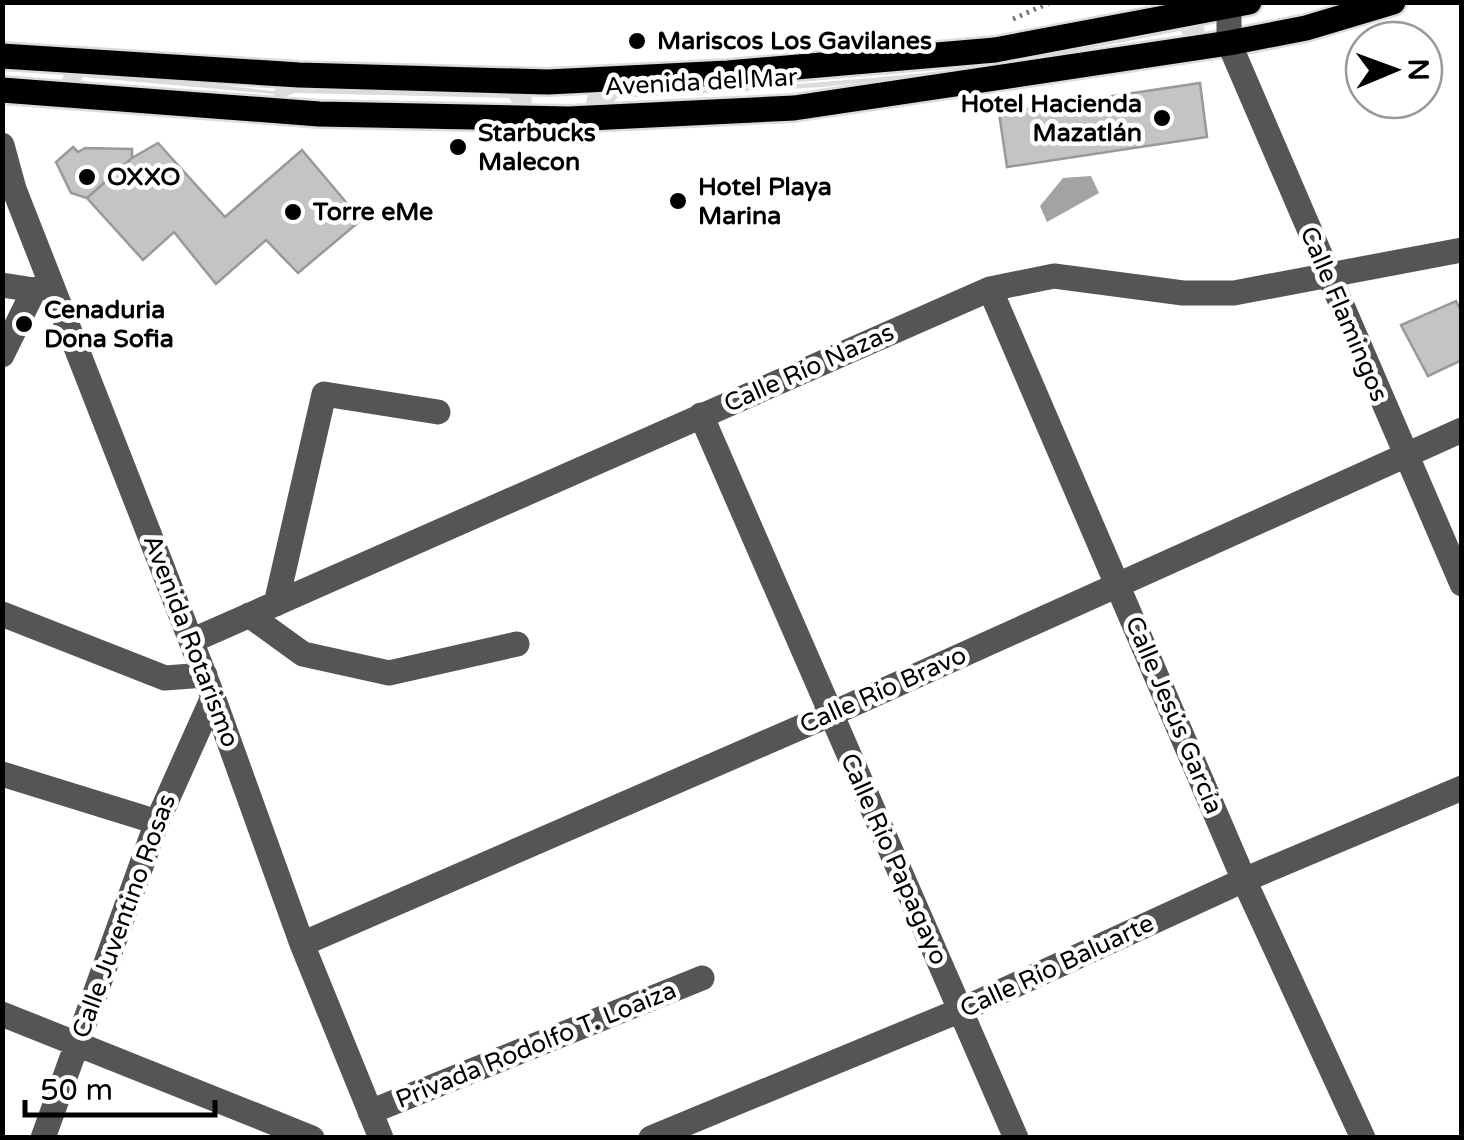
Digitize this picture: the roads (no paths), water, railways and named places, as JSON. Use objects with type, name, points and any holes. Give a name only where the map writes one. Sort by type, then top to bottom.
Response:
[{"type":"main road","name":"Avenida del Mar","points":[[2,90],[320,114],[624,117],[833,103],[1229,44],[1306,28],[1393,2]]},
{"type":"main road","name":"Avenida del Mar","points":[[2,56],[299,75],[548,82],[728,74],[976,52],[1239,6]]},
{"type":"street","points":[[1229,44],[1239,6]]},
{"type":"street","name":"Calle Flamingos","points":[[1229,44],[1402,454],[1462,584]]},
{"type":"street","name":"Avenida Rotarismo","points":[[2,144],[43,287],[209,686],[302,944],[380,1138]]},
{"type":"street","name":"Calle Río Nazas","points":[[191,641],[990,290],[1054,276],[1183,294],[1234,292],[1462,250]]},
{"type":"street","points":[[2,285],[43,287],[2,355]]},
{"type":"street","name":"Calle Jesús García","points":[[990,290],[1244,880],[1363,1138]]},
{"type":"street","points":[[276,604],[324,394],[438,412]]},
{"type":"street","name":"Calle Río Papagayo","points":[[701,416],[1016,1138]]},
{"type":"street","name":"Calle Río Bravo","points":[[302,944],[829,715],[1462,430]]},
{"type":"street","points":[[2,614],[165,678],[209,686]]},
{"type":"street","points":[[249,615],[303,654],[389,673],[517,644]]},
{"type":"street","name":"Calle Juventino Rosas","points":[[43,1138],[209,686]]},
{"type":"street","points":[[2,774],[157,822]]},
{"type":"street","name":"Calle Río Baluarte","points":[[650,1138],[961,1010],[1244,880],[1462,788]]},
{"type":"street","name":"Privada Rodolfo T. Loaiza","points":[[370,1112],[702,978]]},
{"type":"street","points":[[2,1014],[312,1138]]},
{"type":"place","name":"Mariscos Los Gavilanes","points":[[637,41]]},
{"type":"place","name":"Hotel Hacienda Mazatlán","points":[[1162,118]]},
{"type":"place","name":"Starbucks Malecon","points":[[458,147]]},
{"type":"place","name":"OXXO","points":[[87,177]]},
{"type":"place","name":"Hotel Playa Marina","points":[[678,201]]},
{"type":"place","name":"Torre eMe","points":[[293,212]]},
{"type":"place","name":"Cenaduria Dona Sofia","points":[[24,324]]}]
